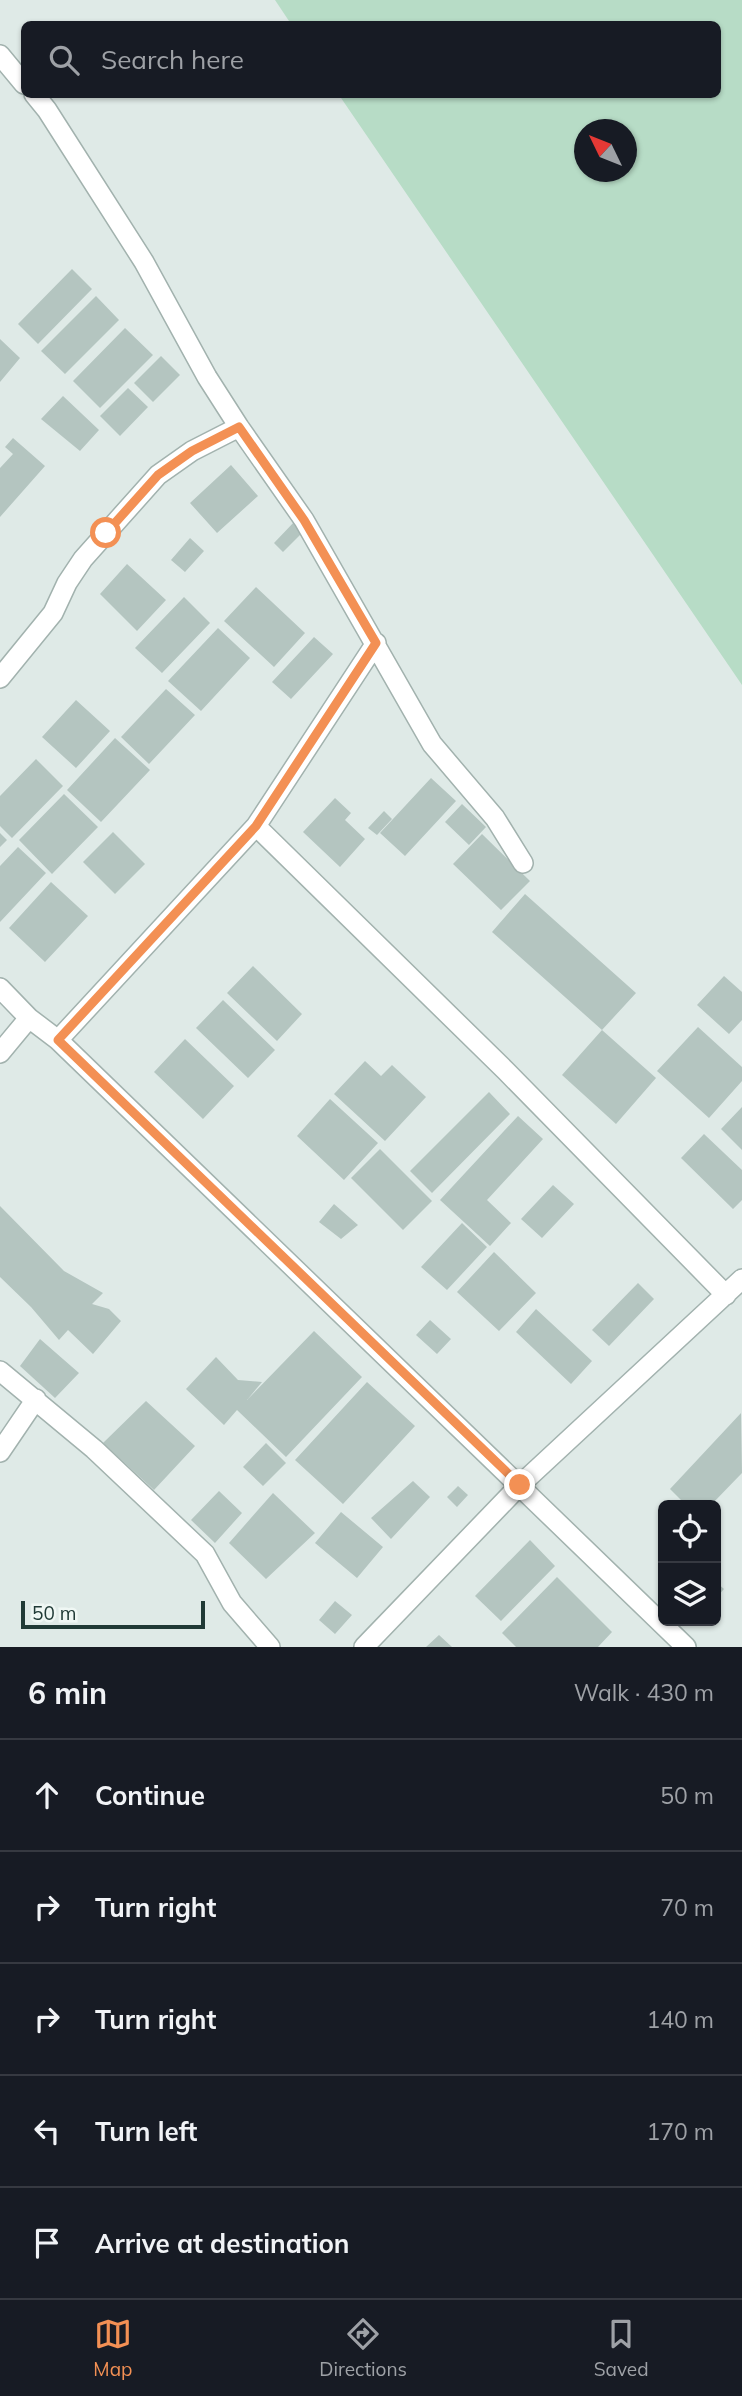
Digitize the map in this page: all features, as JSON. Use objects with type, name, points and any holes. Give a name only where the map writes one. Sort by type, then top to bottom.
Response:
[{"type":"street","points":[[0,55],[21,80]]},
{"type":"street","points":[[37,98],[144,262],[207,377],[304,520],[432,744],[495,818],[523,863]]},
{"type":"street","points":[[0,678],[53,613],[66,583],[83,558],[158,475],[192,451],[239,427]]},
{"type":"street","points":[[58,1040],[256,826],[376,643]]},
{"type":"street","points":[[256,826],[726,1294]]},
{"type":"street","points":[[0,988],[29,1018],[58,1040],[686,1647]]},
{"type":"street","points":[[0,1053],[29,1018]]},
{"type":"street","points":[[364,1647],[520,1485],[742,1279]]},
{"type":"street","points":[[0,1371],[94,1449],[205,1554],[232,1603],[270,1647]]},
{"type":"street","points":[[0,1452],[36,1399]]},
{"type":"green space","points":[[275,0],[742,0],[742,685],[341,98],[721,98],[721,21],[289,21]]},
{"type":"building","points":[[72,269],[92,289],[38,344],[18,324]]},
{"type":"building","points":[[96,296],[119,320],[65,374],[41,351]]},
{"type":"building","points":[[125,328],[153,355],[100,408],[73,381]]},
{"type":"building","points":[[0,339],[20,358],[0,382]]},
{"type":"building","points":[[161,356],[180,375],[153,402],[134,383]]},
{"type":"building","points":[[128,388],[148,407],[120,436],[100,416]]},
{"type":"building","points":[[63,396],[99,430],[80,451],[41,419]]},
{"type":"building","points":[[13,438],[45,466],[0,517],[0,468],[13,454],[5,447]]},
{"type":"building","points":[[231,465],[258,496],[217,533],[190,503]]},
{"type":"building","points":[[295,521],[305,530],[283,552],[274,543]]},
{"type":"building","points":[[190,538],[204,551],[185,572],[171,560]]},
{"type":"building","points":[[127,564],[166,600],[137,631],[100,594]]},
{"type":"building","points":[[256,587],[305,633],[274,667],[224,621]]},
{"type":"building","points":[[184,597],[210,623],[162,673],[135,648]]},
{"type":"building","points":[[218,628],[250,658],[201,711],[168,681]]},
{"type":"building","points":[[314,637],[333,654],[291,699],[272,682]]},
{"type":"building","points":[[166,689],[195,715],[149,764],[121,737]]},
{"type":"building","points":[[76,700],[110,731],[76,768],[42,737]]},
{"type":"building","points":[[115,738],[150,770],[101,822],[67,790]]},
{"type":"building","points":[[36,759],[63,786],[12,838],[0,826],[0,796]]},
{"type":"building","points":[[431,778],[456,801],[405,856],[380,833]]},
{"type":"building","points":[[64,794],[98,827],[52,874],[19,840]]},
{"type":"building","points":[[335,798],[351,813],[345,820],[365,839],[340,867],[303,832]]},
{"type":"building","points":[[462,804],[486,827],[469,845],[445,822]]},
{"type":"building","points":[[384,811],[392,819],[377,835],[368,828]]},
{"type":"building","points":[[113,832],[145,864],[115,894],[83,862]]},
{"type":"building","points":[[0,833],[7,840],[0,847]]},
{"type":"building","points":[[482,834],[530,881],[501,910],[453,864]]},
{"type":"building","points":[[18,847],[46,873],[0,922],[0,866]]},
{"type":"building","points":[[51,882],[88,916],[45,962],[9,928]]},
{"type":"building","points":[[525,894],[636,993],[602,1030],[492,932]]},
{"type":"building","points":[[253,966],[302,1014],[277,1041],[227,993]]},
{"type":"building","points":[[724,976],[742,992],[742,1020],[729,1034],[697,1005]]},
{"type":"building","points":[[223,1000],[275,1050],[248,1078],[196,1028]]},
{"type":"building","points":[[698,1027],[742,1067],[742,1081],[709,1118],[657,1071]]},
{"type":"building","points":[[602,1030],[656,1078],[616,1124],[562,1075]]},
{"type":"building","points":[[185,1039],[234,1086],[203,1119],[154,1072]]},
{"type":"building","points":[[365,1061],[381,1076],[392,1065],[426,1097],[385,1141],[334,1094]]},
{"type":"building","points":[[489,1092],[510,1114],[432,1193],[410,1171]]},
{"type":"building","points":[[330,1099],[378,1143],[344,1180],[297,1136]]},
{"type":"building","points":[[742,1107],[742,1150],[721,1129]]},
{"type":"building","points":[[518,1116],[543,1139],[487,1200],[511,1223],[490,1246],[440,1200]]},
{"type":"building","points":[[704,1134],[742,1170],[742,1200],[733,1209],[681,1158]]},
{"type":"building","points":[[380,1149],[432,1201],[403,1230],[351,1178]]},
{"type":"building","points":[[553,1185],[574,1204],[542,1238],[521,1219]]},
{"type":"building","points":[[334,1204],[358,1225],[341,1239],[319,1222]]},
{"type":"building","points":[[0,1206],[64,1271],[103,1293],[92,1304],[109,1309],[121,1321],[93,1354],[68,1330],[59,1340],[31,1307],[0,1277]]},
{"type":"building","points":[[462,1223],[487,1247],[447,1290],[421,1267]]},
{"type":"building","points":[[494,1252],[536,1293],[499,1331],[457,1292]]},
{"type":"building","points":[[638,1283],[654,1299],[609,1346],[592,1330]]},
{"type":"building","points":[[536,1309],[592,1361],[571,1384],[516,1332]]},
{"type":"building","points":[[430,1320],[451,1339],[437,1354],[416,1335]]},
{"type":"building","points":[[314,1331],[362,1377],[286,1457],[237,1410],[224,1425],[186,1389],[216,1357],[238,1380],[262,1382],[247,1400]]},
{"type":"building","points":[[40,1339],[79,1373],[55,1398],[20,1366]]},
{"type":"building","points":[[367,1382],[415,1426],[343,1504],[295,1460]]},
{"type":"building","points":[[146,1401],[195,1446],[154,1490],[103,1443]]},
{"type":"building","points":[[741,1413],[742,1473],[716,1500],[681,1500],[670,1489]]},
{"type":"building","points":[[266,1443],[286,1463],[263,1486],[243,1467]]},
{"type":"building","points":[[413,1481],[430,1497],[391,1539],[371,1518]]},
{"type":"building","points":[[458,1486],[468,1495],[457,1507],[447,1497]]},
{"type":"building","points":[[219,1491],[242,1513],[215,1543],[191,1520]]},
{"type":"building","points":[[273,1493],[315,1533],[266,1579],[229,1543]]},
{"type":"building","points":[[341,1512],[383,1547],[357,1578],[315,1543]]},
{"type":"building","points":[[530,1540],[555,1566],[501,1621],[475,1596]]},
{"type":"building","points":[[557,1577],[612,1632],[598,1647],[516,1647],[502,1633]]},
{"type":"building","points":[[335,1601],[352,1615],[335,1634],[319,1620]]},
{"type":"building","points":[[439,1635],[452,1647],[426,1647]]},
{"type":"route","points":[[106,533],[158,475],[192,451],[239,427],[304,520],[376,643],[256,826],[58,1040],[520,1485]]}]
